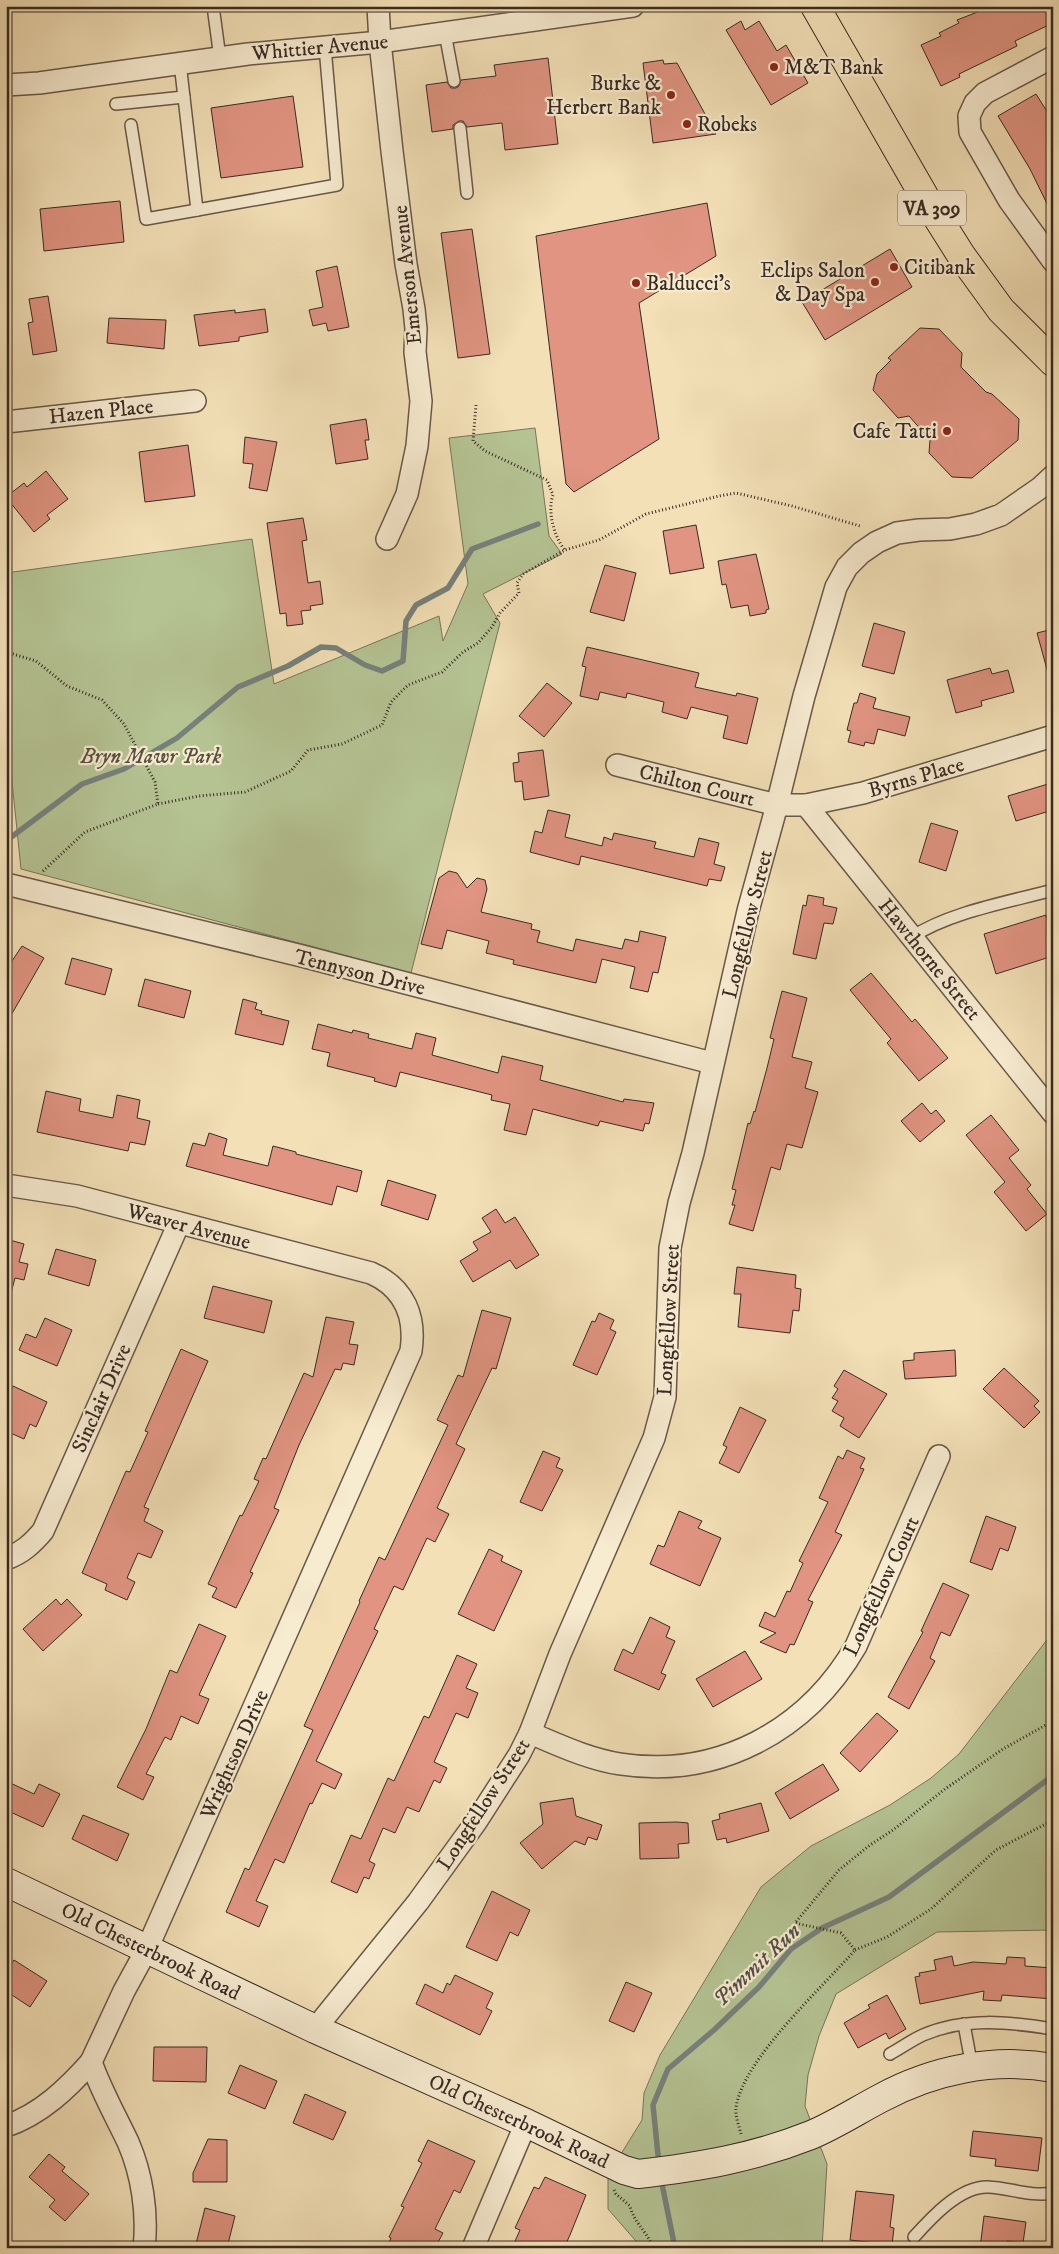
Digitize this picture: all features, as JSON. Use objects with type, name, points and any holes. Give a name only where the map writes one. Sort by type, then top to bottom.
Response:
[{"type":"main road","name":"VA 309","points":[[815,6],[927,201],[961,256],[1001,310],[1053,362]]},
{"type":"street","name":"Emerson Avenue","points":[[378,6],[380,42],[406,264],[414,309],[416,329],[415,352],[421,401],[417,446],[407,494],[387,539]]},
{"type":"street","name":"Whittier Avenue","points":[[6,85],[39,83],[220,58],[380,42],[633,6]]},
{"type":"street","points":[[1053,57],[985,93],[975,103],[969,116],[970,132],[1009,200],[1053,261]]},
{"type":"street","name":"Hazen Place","points":[[6,422],[195,401]]},
{"type":"street","name":"Longfellow Street","points":[[315,2029],[424,1894],[476,1822],[519,1754],[530,1733],[560,1654],[626,1507],[658,1427],[665,1387],[670,1248],[679,1203],[693,1152],[748,911],[804,696],[836,587],[847,568],[877,542],[897,533],[950,529],[976,524],[993,518],[1028,497],[1053,476]]},
{"type":"street","name":"Byrns Place","points":[[777,805],[806,805],[863,793],[1053,736]]},
{"type":"street","name":"Chilton Court","points":[[617,765],[777,805]]},
{"type":"street","name":"Hawthorne Street","points":[[806,805],[1053,1113]]},
{"type":"street","name":"Tennyson Drive","points":[[16,886],[302,956],[712,1063]]},
{"type":"street","name":"Weaver Avenue","points":[[6,1185],[77,1196],[371,1273]]},
{"type":"street","name":"Sinclair Drive","points":[[6,1559],[18,1554],[32,1544],[43,1531],[179,1223]]},
{"type":"street","name":"Wrightson Drive","points":[[91,2062],[124,1991],[147,1949],[412,1351],[413,1325],[405,1301],[394,1287],[371,1273]]},
{"type":"street","name":"Longfellow Court","points":[[530,1733],[589,1757],[619,1764],[651,1767],[683,1766],[715,1759],[747,1748],[777,1732],[804,1711],[826,1689],[846,1662],[860,1637],[939,1456]]},
{"type":"street","name":"Old Chesterbrook Road","points":[[6,1882],[315,2029],[526,2123],[624,2170],[638,2174],[691,2168],[730,2161],[772,2150],[814,2134],[909,2084],[941,2073],[972,2067],[1016,2064],[1053,2068]]},
{"type":"street","points":[[6,2126],[35,2112],[56,2097],[91,2062],[100,2088],[128,2144],[139,2175],[144,2204],[144,2248]]},
{"type":"street","points":[[473,2248],[526,2123]]},
{"type":"lane","points":[[213,6],[220,58]]},
{"type":"lane","points":[[445,33],[454,81]]},
{"type":"lane","points":[[131,125],[146,219],[337,185],[325,47]]},
{"type":"lane","points":[[180,64],[197,210]]},
{"type":"lane","points":[[116,104],[184,98]]},
{"type":"lane","points":[[460,128],[467,193]]},
{"type":"lane","points":[[912,937],[929,926],[948,919],[1053,890]]},
{"type":"lane","points":[[964,2024],[972,2067]]},
{"type":"lane","points":[[890,2054],[923,2036],[946,2027],[964,2024],[1022,2024],[1053,2029]]},
{"type":"lane","points":[[914,2237],[940,2209],[977,2188],[987,2187],[1040,2194],[1053,2193]]},
{"type":"path","points":[[476,405],[473,441],[485,451],[548,480],[553,495],[550,505],[554,526],[558,542],[565,550]]},
{"type":"path","points":[[16,886],[84,832],[158,804],[199,796],[245,792],[291,771],[308,750],[342,744],[382,725],[391,702],[408,685],[442,672],[463,652],[478,643],[492,627],[500,613],[519,593],[517,583],[523,574],[565,550],[599,540],[646,514],[736,493],[800,508],[860,526]]},
{"type":"path","points":[[6,652],[36,661],[67,686],[102,700],[124,724],[138,754],[155,782],[158,804]]},
{"type":"path","points":[[856,1950],[841,1932],[795,1923],[839,1870],[870,1845],[893,1830],[945,1789],[1003,1749],[1053,1721]]},
{"type":"path","points":[[743,2142],[735,2109],[746,2080],[756,2063],[791,2019],[856,1950],[887,1937],[931,1909],[996,1850],[1053,1820]]},
{"type":"path","points":[[612,2187],[616,2194],[630,2206],[632,2216],[648,2234],[653,2248]]},
{"type":"green space","name":"Bryn Mawr Park","points":[[535,428],[549,536],[562,554],[483,594],[500,623],[411,973],[21,869],[6,723],[6,573],[252,539],[274,684],[439,616],[443,641],[468,584],[449,438]]},
{"type":"green space","points":[[1053,1632],[1053,1930],[937,1932],[836,1994],[819,2036],[808,2075],[805,2106],[827,2164],[822,2248],[642,2248],[608,2209],[608,2175],[642,2120],[644,2093],[660,2055],[761,1887],[811,1846],[890,1805],[931,1778],[959,1754]]},
{"type":"building","points":[[993,6],[1053,6],[1053,23],[1015,41],[1017,46],[959,74],[960,77],[941,86],[921,45],[941,36],[939,33],[959,23],[957,20]]},
{"type":"building","name":"M&T Bank","points":[[741,21],[745,30],[759,21],[777,51],[786,45],[808,83],[771,105],[726,30]]},
{"type":"building","points":[[548,58],[558,144],[505,150],[502,123],[467,127],[463,121],[459,121],[453,125],[453,129],[432,132],[426,85],[447,82],[451,88],[456,88],[461,80],[496,76],[494,65]]},
{"type":"building","points":[[663,60],[664,64],[677,63],[716,134],[653,143],[643,63]]},
{"type":"building","points":[[1036,94],[1048,113],[1053,110],[1053,216],[1030,169],[998,116]]},
{"type":"building","points":[[293,96],[303,167],[221,178],[211,108]]},
{"type":"building","points":[[120,201],[124,242],[44,251],[40,209]]},
{"type":"building","points":[[707,203],[716,256],[639,303],[659,439],[574,492],[566,484],[536,236]]},
{"type":"building","points":[[472,229],[490,354],[458,358],[441,233]]},
{"type":"building","points":[[890,249],[912,287],[825,340],[802,302]]},
{"type":"building","points":[[337,266],[349,327],[328,331],[326,323],[313,326],[309,310],[323,307],[316,271]]},
{"type":"building","points":[[48,296],[57,351],[33,355],[28,323],[33,322],[29,299]]},
{"type":"building","points":[[265,309],[268,332],[239,337],[239,341],[199,346],[194,315],[235,310],[235,313]]},
{"type":"building","points":[[109,318],[166,320],[164,349],[107,343]]},
{"type":"building","points":[[920,328],[939,329],[962,353],[961,367],[986,392],[992,394],[1019,419],[1018,440],[972,478],[952,477],[929,453],[930,440],[909,416],[898,418],[873,390],[877,374],[891,360],[888,358]]},
{"type":"building","points":[[366,419],[369,440],[365,440],[368,459],[336,464],[330,425]]},
{"type":"building","points":[[245,437],[277,442],[267,491],[249,488],[253,464],[243,463]]},
{"type":"building","points":[[188,445],[195,496],[145,502],[139,452]]},
{"type":"building","points":[[46,471],[68,499],[47,515],[50,519],[34,532],[6,497],[24,483],[27,487]]},
{"type":"building","points":[[303,518],[307,540],[302,541],[308,583],[320,581],[323,604],[310,606],[311,610],[301,611],[303,624],[287,626],[286,613],[280,614],[267,523]]},
{"type":"building","points":[[696,525],[704,568],[670,574],[663,531]]},
{"type":"building","points":[[756,554],[769,609],[766,610],[766,613],[750,616],[748,605],[731,608],[726,584],[722,585],[718,561]]},
{"type":"building","points":[[605,565],[636,573],[624,621],[590,612]]},
{"type":"building","points":[[874,623],[905,632],[894,674],[862,666]]},
{"type":"building","points":[[1053,629],[1053,673],[1048,673],[1037,633]]},
{"type":"building","points":[[587,647],[699,673],[695,687],[736,696],[737,693],[758,698],[747,744],[723,738],[728,716],[691,707],[687,719],[662,712],[664,702],[627,693],[626,698],[600,692],[598,700],[580,696],[586,667],[582,666]]},
{"type":"building","points":[[990,668],[992,674],[1008,670],[1014,692],[981,701],[982,706],[956,713],[947,680]]},
{"type":"building","points":[[547,683],[572,703],[544,737],[519,716]]},
{"type":"building","points":[[860,693],[876,698],[873,708],[910,717],[905,736],[878,729],[874,744],[865,742],[864,746],[848,742],[851,731],[847,730],[854,703],[857,703]]},
{"type":"building","points":[[543,750],[549,796],[524,800],[522,781],[515,782],[513,763],[519,762],[518,753]]},
{"type":"building","points":[[1048,784],[1053,798],[1053,810],[1016,821],[1008,796]]},
{"type":"building","points":[[548,810],[570,815],[565,837],[602,846],[604,837],[612,840],[614,833],[656,842],[654,848],[694,857],[699,838],[719,843],[714,864],[725,867],[721,881],[709,879],[707,886],[581,856],[579,865],[530,852],[535,831],[542,833]]},
{"type":"building","points":[[931,823],[958,831],[946,871],[919,862]]},
{"type":"building","points":[[449,871],[457,873],[467,888],[477,878],[485,880],[487,889],[481,912],[532,924],[531,929],[540,931],[537,942],[573,951],[576,939],[622,949],[625,939],[638,942],[640,931],[666,937],[658,973],[653,972],[648,992],[630,988],[635,967],[602,959],[596,983],[513,964],[514,960],[486,953],[489,941],[447,930],[442,949],[421,944],[439,878]]},
{"type":"building","points":[[808,895],[824,898],[823,905],[837,908],[833,924],[824,923],[816,959],[793,954],[803,905],[806,906]]},
{"type":"building","points":[[1046,915],[1053,937],[1053,956],[996,974],[984,934]]},
{"type":"building","points":[[22,946],[44,958],[6,1024],[6,970]]},
{"type":"building","points":[[72,958],[112,969],[105,995],[65,984]]},
{"type":"building","points":[[871,973],[912,1022],[915,1019],[948,1058],[919,1081],[887,1043],[891,1039],[850,990]]},
{"type":"building","points":[[145,979],[191,991],[184,1018],[138,1006]]},
{"type":"building","points":[[782,991],[807,998],[792,1057],[812,1062],[805,1088],[818,1092],[802,1148],[787,1144],[780,1170],[771,1167],[753,1231],[729,1224],[735,1205],[732,1205],[736,1190],[732,1189],[748,1123],[750,1124],[755,1112],[767,1068],[774,1039],[770,1038]]},
{"type":"building","points":[[243,999],[257,1003],[255,1009],[262,1011],[261,1014],[289,1021],[283,1045],[235,1034]]},
{"type":"building","points":[[318,1024],[352,1033],[353,1030],[369,1034],[368,1038],[412,1049],[416,1033],[436,1038],[432,1055],[498,1073],[502,1056],[543,1066],[540,1080],[623,1102],[624,1099],[654,1103],[649,1124],[645,1123],[643,1131],[600,1121],[598,1126],[533,1109],[526,1135],[504,1130],[510,1104],[491,1100],[492,1095],[400,1072],[396,1087],[374,1081],[375,1078],[327,1066],[330,1053],[312,1049]]},
{"type":"building","points":[[46,1091],[81,1099],[79,1111],[113,1118],[117,1095],[140,1100],[137,1118],[150,1121],[145,1145],[130,1142],[128,1151],[37,1132]]},
{"type":"building","points":[[922,1103],[931,1114],[936,1110],[945,1121],[920,1142],[901,1121]]},
{"type":"building","points":[[991,1115],[1019,1150],[1009,1158],[1031,1185],[1027,1189],[1047,1214],[1026,1231],[994,1192],[1005,1182],[966,1135]]},
{"type":"building","points":[[209,1133],[227,1139],[223,1155],[268,1166],[273,1146],[362,1171],[357,1192],[337,1186],[332,1205],[186,1166],[193,1143],[205,1146]]},
{"type":"building","points":[[388,1180],[436,1195],[428,1220],[381,1205]]},
{"type":"building","points":[[496,1209],[505,1223],[515,1217],[539,1255],[516,1269],[510,1260],[473,1282],[460,1261],[478,1250],[473,1242],[491,1232],[482,1218]]},
{"type":"building","points":[[6,1239],[24,1244],[19,1262],[28,1264],[24,1280],[15,1278],[11,1293],[6,1292]]},
{"type":"building","points":[[56,1249],[96,1260],[89,1286],[48,1274]]},
{"type":"building","points":[[737,1267],[796,1275],[795,1288],[801,1289],[799,1311],[793,1310],[790,1333],[738,1327],[741,1294],[734,1294]]},
{"type":"building","points":[[213,1286],[272,1301],[264,1333],[204,1318]]},
{"type":"building","points":[[482,1310],[511,1318],[496,1369],[492,1368],[456,1444],[465,1449],[437,1508],[449,1514],[435,1542],[427,1538],[403,1590],[394,1586],[374,1629],[378,1631],[316,1761],[342,1774],[335,1789],[322,1783],[312,1804],[310,1803],[284,1863],[275,1859],[256,1901],[268,1906],[259,1927],[226,1912],[245,1868],[249,1870],[313,1730],[304,1726],[379,1557],[385,1560],[448,1425],[437,1420],[458,1375],[463,1377]]},
{"type":"building","points":[[599,1313],[614,1320],[610,1329],[616,1332],[597,1375],[573,1365],[592,1321],[595,1322]]},
{"type":"building","points":[[326,1317],[354,1322],[349,1344],[358,1345],[354,1365],[343,1363],[341,1370],[335,1369],[299,1445],[274,1508],[279,1510],[250,1572],[253,1573],[236,1608],[212,1597],[217,1588],[208,1584],[240,1515],[242,1516],[259,1481],[254,1479],[263,1458],[266,1459],[304,1373],[313,1377]]},
{"type":"building","points":[[45,1318],[72,1330],[57,1366],[19,1350],[26,1334],[36,1338]]},
{"type":"building","points":[[181,1349],[208,1361],[144,1507],[149,1509],[144,1521],[163,1531],[151,1558],[138,1553],[127,1578],[135,1582],[127,1600],[105,1590],[107,1584],[82,1573],[126,1471],[130,1472],[148,1432],[145,1431]]},
{"type":"building","points":[[955,1350],[956,1376],[905,1379],[903,1361],[914,1360],[914,1353]]},
{"type":"building","points":[[1004,1368],[1039,1401],[1034,1406],[1040,1412],[1024,1428],[983,1389]]},
{"type":"building","points":[[844,1370],[887,1394],[859,1438],[840,1426],[844,1418],[832,1411],[838,1401],[832,1398],[838,1389],[834,1386]]},
{"type":"building","points":[[13,1386],[47,1402],[36,1427],[30,1424],[24,1439],[6,1431],[6,1401]]},
{"type":"building","points":[[740,1407],[766,1420],[739,1473],[719,1463],[727,1447],[723,1445]]},
{"type":"building","points":[[847,1450],[865,1458],[860,1468],[864,1469],[835,1532],[842,1535],[808,1600],[813,1602],[794,1645],[790,1644],[786,1653],[760,1642],[776,1633],[759,1626],[765,1612],[775,1617],[787,1591],[790,1592],[803,1563],[799,1561],[828,1502],[819,1498],[838,1456],[843,1459]]},
{"type":"building","points":[[543,1451],[560,1458],[556,1467],[563,1470],[542,1511],[520,1502]]},
{"type":"building","points":[[679,1511],[702,1521],[698,1528],[721,1538],[700,1586],[650,1564],[658,1545],[664,1547]]},
{"type":"building","points":[[986,1516],[1016,1527],[1008,1551],[1000,1548],[992,1570],[970,1562]]},
{"type":"building","points":[[489,1549],[503,1556],[501,1561],[522,1571],[494,1631],[458,1614]]},
{"type":"building","points":[[943,1583],[969,1595],[950,1636],[941,1632],[930,1658],[935,1661],[909,1709],[888,1697],[923,1632],[921,1631]]},
{"type":"building","points":[[56,1599],[61,1605],[67,1599],[82,1615],[43,1651],[23,1629]]},
{"type":"building","points":[[650,1617],[670,1627],[666,1637],[675,1641],[661,1673],[666,1675],[659,1690],[614,1670],[623,1649],[633,1654]]},
{"type":"building","points":[[199,1624],[226,1636],[199,1695],[209,1699],[198,1724],[181,1716],[171,1740],[165,1737],[146,1774],[154,1777],[143,1800],[117,1787],[146,1729],[170,1670],[177,1673]]},
{"type":"building","points":[[745,1651],[762,1679],[713,1707],[696,1679]]},
{"type":"building","points":[[457,1655],[477,1664],[466,1688],[478,1693],[468,1718],[456,1713],[434,1762],[447,1768],[440,1783],[434,1780],[419,1812],[407,1807],[395,1833],[383,1828],[369,1861],[375,1864],[369,1879],[364,1877],[357,1893],[331,1882],[351,1835],[361,1839],[388,1778],[394,1781],[424,1716],[429,1718]]},
{"type":"building","points":[[877,1713],[898,1731],[860,1772],[840,1753]]},
{"type":"building","points":[[823,1764],[839,1790],[790,1819],[775,1793]]},
{"type":"building","points":[[6,1781],[34,1794],[39,1784],[60,1794],[43,1827],[6,1810]]},
{"type":"building","points":[[573,1798],[576,1816],[602,1825],[597,1840],[588,1837],[585,1845],[575,1841],[542,1869],[520,1843],[543,1824],[540,1803]]},
{"type":"building","points":[[761,1803],[769,1831],[727,1843],[726,1838],[717,1840],[712,1821],[720,1819],[719,1814]]},
{"type":"building","points":[[83,1815],[129,1834],[117,1861],[72,1839]]},
{"type":"building","points":[[639,1823],[688,1823],[689,1843],[678,1844],[679,1858],[640,1859]]},
{"type":"building","points":[[492,1891],[530,1910],[518,1936],[510,1932],[497,1961],[466,1947]]},
{"type":"building","points":[[952,1956],[954,1966],[973,1962],[1006,1964],[1007,1957],[1025,1958],[1025,1966],[1053,1968],[1053,1999],[1002,1995],[1001,2001],[983,2000],[984,1991],[920,2004],[915,1977],[920,1976],[919,1973],[936,1970],[934,1960]]},
{"type":"building","points":[[14,1960],[47,1981],[30,2007],[6,1991],[6,1972]]},
{"type":"building","points":[[455,1975],[493,1993],[486,2008],[492,2011],[480,2035],[416,2004],[425,1984],[443,1993],[447,1983],[450,1985]]},
{"type":"building","points":[[626,1982],[652,1993],[634,2032],[609,2021]]},
{"type":"building","points":[[887,1995],[906,2029],[889,2039],[886,2033],[858,2048],[844,2023],[870,2008],[868,2005]]},
{"type":"building","points":[[154,2047],[207,2047],[206,2082],[153,2081]]},
{"type":"building","points":[[240,2065],[277,2081],[265,2109],[228,2093]]},
{"type":"building","points":[[305,2094],[346,2112],[333,2140],[293,2123]]},
{"type":"building","points":[[973,2131],[1042,2138],[1038,2171],[995,2166],[996,2159],[970,2156]]},
{"type":"building","points":[[208,2139],[227,2140],[227,2182],[193,2182],[193,2173]]},
{"type":"building","points":[[428,2140],[475,2161],[460,2193],[454,2190],[435,2229],[443,2233],[435,2248],[387,2248],[391,2238],[389,2237],[404,2207],[401,2206],[422,2163],[418,2161]]},
{"type":"building","points":[[49,2154],[65,2167],[62,2171],[89,2194],[65,2221],[49,2207],[55,2200],[29,2177]]},
{"type":"building","points":[[545,2177],[586,2195],[564,2248],[512,2248],[520,2230],[515,2228],[534,2187],[539,2189]]},
{"type":"building","points":[[856,2191],[894,2195],[890,2227],[894,2228],[892,2245],[850,2240]]},
{"type":"building","points":[[205,2208],[235,2216],[227,2248],[195,2248]]},
{"type":"building","points":[[984,2216],[1026,2222],[1023,2243],[1007,2241],[1006,2248],[980,2248]]},
{"type":"waterway","points":[[6,841],[82,784],[124,769],[177,738],[238,687],[288,666],[321,647],[336,648],[365,665],[382,671],[403,661],[406,621],[416,605],[448,588],[472,549],[538,524]]},
{"type":"waterway","name":"Pimmit Run","points":[[659,2165],[653,2105],[668,2069],[714,2030],[759,1987],[791,1949],[822,1928],[889,1897],[1047,1780],[1053,1778]]},
{"type":"waterway","name":"Pimmit Run","points":[[661,2179],[675,2248]]},
{"type":"place","name":"M&T Bank","points":[[774,67]]},
{"type":"place","name":"Burke & Herbert Bank","points":[[671,95]]},
{"type":"place","name":"Robeks","points":[[687,124]]},
{"type":"place","name":"Citibank","points":[[894,267]]},
{"type":"place","name":"Eclips Salon & Day Spa","points":[[875,282]]},
{"type":"place","name":"Balducci's","points":[[636,283]]},
{"type":"place","name":"Cafe Tatti","points":[[947,431]]}]
